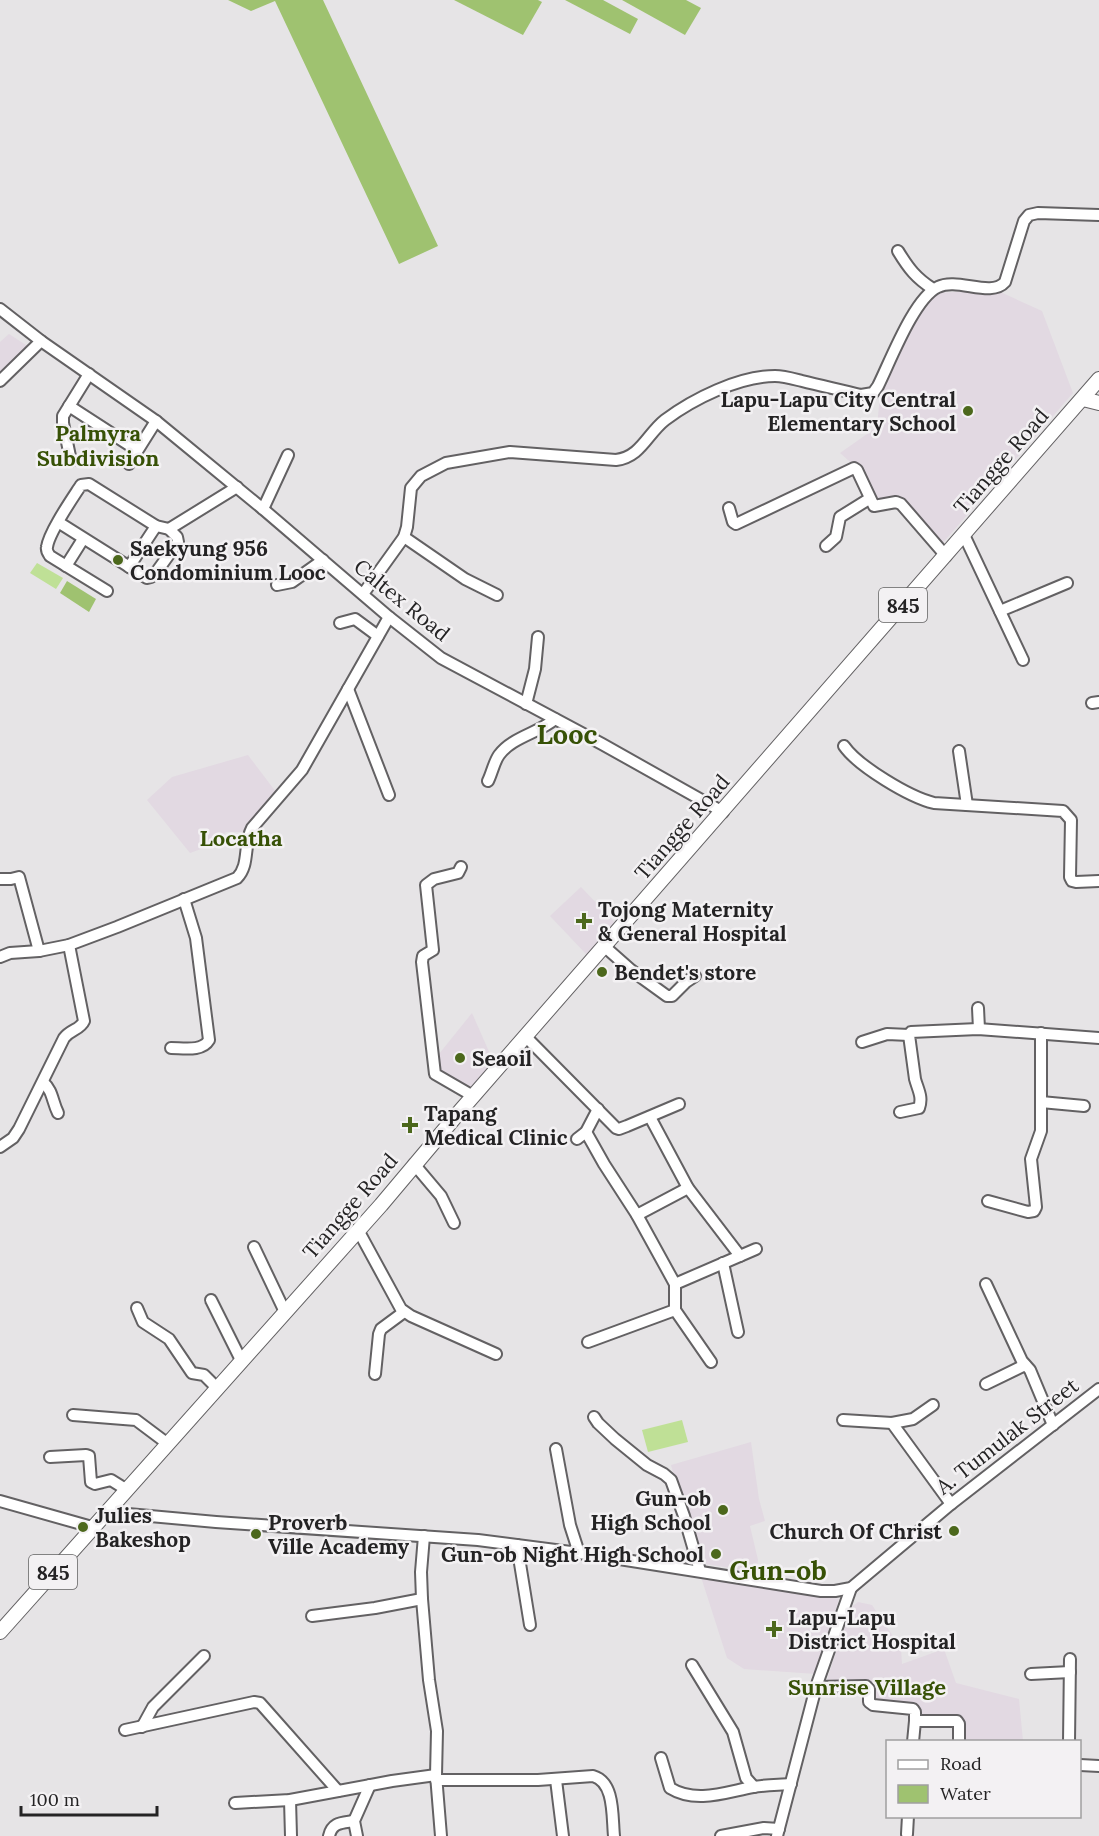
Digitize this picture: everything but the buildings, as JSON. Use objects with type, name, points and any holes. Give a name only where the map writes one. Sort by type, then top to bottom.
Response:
[{"type":"main road","name":"Tiangge Road","points":[[0,1632],[358,1230],[1099,380]]},
{"type":"main road","points":[[1083,399],[1099,403]]},
{"type":"street","points":[[363,594],[404,537],[411,488],[422,476],[446,463],[510,452],[626,459],[634,454],[664,421],[699,399],[730,385],[758,378],[777,375],[861,395],[873,393],[908,322],[933,289],[946,284],[990,288],[1002,286],[1024,221],[1029,215],[1038,213],[1099,215]]},
{"type":"street","points":[[898,251],[909,270],[933,289]]},
{"type":"street","name":"Caltex Road","points":[[0,309],[41,341],[156,421],[441,658],[723,812]]},
{"type":"street","points":[[0,381],[41,341]]},
{"type":"street","points":[[70,461],[63,419],[89,374]]},
{"type":"street","points":[[69,406],[137,450]]},
{"type":"street","points":[[129,464],[156,421]]},
{"type":"street","points":[[263,509],[288,455]]},
{"type":"street","points":[[729,508],[733,522],[736,524],[854,468],[872,504],[876,507],[896,502],[901,504],[946,556]]},
{"type":"street","points":[[58,522],[147,578],[151,577],[178,542],[177,537],[170,529],[156,526],[89,484],[81,485],[58,522],[46,548],[50,556],[107,591]]},
{"type":"street","points":[[170,529],[237,487]]},
{"type":"street","points":[[826,546],[837,535],[840,517],[869,499]]},
{"type":"street","points":[[129,567],[156,526]]},
{"type":"street","points":[[964,535],[1023,660]]},
{"type":"street","points":[[404,537],[465,579],[496,595]]},
{"type":"street","points":[[66,566],[83,538]]},
{"type":"street","points":[[277,585],[291,582],[323,560]]},
{"type":"street","points":[[1000,611],[1067,583]]},
{"type":"street","points":[[0,957],[10,953],[39,951],[69,945],[237,878],[243,870],[247,836],[302,770],[389,617]]},
{"type":"street","points":[[340,623],[355,619],[378,636]]},
{"type":"street","points":[[526,704],[537,658],[538,637]]},
{"type":"street","points":[[348,689],[389,795]]},
{"type":"street","points":[[488,781],[501,752],[555,719]]},
{"type":"street","points":[[844,746],[858,762],[911,795],[934,803],[1064,811],[1071,820],[1072,881],[1099,881]]},
{"type":"street","points":[[959,751],[967,805]]},
{"type":"street","points":[[461,867],[458,873],[434,879],[426,885],[432,950],[423,956],[422,962],[435,1074],[473,1096]]},
{"type":"street","points":[[0,879],[19,877],[39,951]]},
{"type":"street","points":[[171,1048],[202,1047],[209,1040],[196,938],[184,899]]},
{"type":"street","points":[[0,1147],[13,1138],[19,1130],[64,1038],[84,1021],[69,945]]},
{"type":"street","points":[[605,947],[631,970],[667,996],[672,996],[695,976]]},
{"type":"street","points":[[978,1008],[979,1029]]},
{"type":"street","points":[[862,1042],[887,1034],[909,1035],[916,1031],[979,1029],[1099,1038]]},
{"type":"street","points":[[988,1201],[1028,1212],[1034,1211],[1036,1207],[1031,1160],[1041,1131],[1041,1033]]},
{"type":"street","points":[[900,1112],[919,1108],[921,1104],[909,1035]]},
{"type":"street","points":[[526,1037],[616,1128],[620,1129],[678,1104]]},
{"type":"street","points":[[43,1082],[52,1093],[58,1113]]},
{"type":"street","points":[[1041,1102],[1084,1106]]},
{"type":"street","points":[[577,1139],[586,1132],[598,1109]]},
{"type":"street","points":[[651,1117],[688,1188],[740,1256]]},
{"type":"street","points":[[586,1132],[637,1215],[675,1284],[675,1310],[711,1362]]},
{"type":"street","points":[[414,1164],[441,1196],[454,1223]]},
{"type":"street","points":[[637,1215],[688,1188]]},
{"type":"street","points":[[358,1230],[401,1309],[496,1354]]},
{"type":"street","points":[[254,1247],[285,1311]]},
{"type":"street","points":[[675,1284],[756,1249]]},
{"type":"street","points":[[723,1263],[738,1332]]},
{"type":"street","points":[[986,1284],[1022,1361],[1030,1370],[1053,1425]]},
{"type":"street","points":[[211,1300],[241,1360]]},
{"type":"street","points":[[137,1308],[140,1318],[147,1326],[169,1339],[192,1373],[204,1375],[216,1388]]},
{"type":"street","points":[[588,1342],[675,1310]]},
{"type":"street","points":[[375,1374],[381,1329],[405,1312]]},
{"type":"street","points":[[986,1384],[1026,1365]]},
{"type":"street","name":"A. Tumulak Street","points":[[851,1588],[951,1504],[1099,1389]]},
{"type":"street","points":[[843,1420],[892,1423],[913,1419],[933,1406]]},
{"type":"street","points":[[73,1415],[136,1420],[168,1444]]},
{"type":"street","points":[[594,1417],[615,1439],[647,1465],[671,1480],[700,1571]]},
{"type":"street","points":[[892,1423],[951,1504]]},
{"type":"street","points":[[556,1449],[570,1525],[579,1553]]},
{"type":"street","points":[[50,1457],[86,1455],[91,1482],[96,1484],[111,1480],[127,1490]]},
{"type":"street","points":[[0,1501],[92,1527]]},
{"type":"street","points":[[106,1512],[227,1523],[478,1540],[579,1553],[821,1591],[851,1588]]},
{"type":"street","points":[[424,1536],[421,1572],[422,1599],[429,1680],[437,1731],[436,1778],[441,1836]]},
{"type":"street","points":[[517,1545],[530,1625]]},
{"type":"street","points":[[721,1836],[764,1828],[778,1832],[816,1686],[844,1602],[851,1588]]},
{"type":"street","points":[[312,1616],[422,1599]]},
{"type":"street","points":[[142,1727],[153,1707],[204,1656]]},
{"type":"street","points":[[1069,1740],[1070,1659]]},
{"type":"street","points":[[692,1665],[733,1732],[746,1778],[754,1787]]},
{"type":"street","points":[[1031,1674],[1070,1672]]},
{"type":"street","points":[[816,1686],[866,1686],[869,1689],[871,1704],[913,1709],[915,1712],[913,1740]]},
{"type":"street","points":[[124,1730],[254,1702],[260,1703],[338,1791]]},
{"type":"street","points":[[915,1721],[957,1721],[959,1740]]},
{"type":"street","points":[[661,1758],[670,1788],[686,1796],[725,1794],[754,1787],[791,1784]]},
{"type":"street","points":[[1081,1765],[1099,1766]]},
{"type":"street","points":[[236,1803],[290,1800],[370,1785],[436,1778],[556,1780],[593,1776],[603,1781],[609,1792],[614,1836]]},
{"type":"street","points":[[556,1780],[563,1836]]},
{"type":"street","points":[[357,1836],[354,1821],[370,1785]]},
{"type":"street","points":[[290,1800],[291,1836]]},
{"type":"street","points":[[907,1834],[908,1818]]},
{"type":"street","points":[[329,1836],[336,1824],[354,1821]]},
{"type":"shaded area","name":"Lapu-Lapu City Central Elementary School","points":[[996,290],[1042,311],[1073,393],[941,545],[906,506],[873,505],[857,468],[840,453],[877,427],[880,395],[911,325],[935,293]]},
{"type":"shaded area","points":[[9,334],[32,349],[0,379],[0,342]]},
{"type":"shaded area","points":[[37,563],[63,578],[56,589],[30,573]]},
{"type":"shaded area","points":[[248,755],[276,792],[246,832],[226,832],[215,844],[190,853],[147,800],[172,777]]},
{"type":"shaded area","name":"Tojong Maternity & General Hospital","points":[[581,887],[618,926],[587,955],[550,916]]},
{"type":"shaded area","points":[[472,1013],[494,1063],[470,1091],[436,1074],[435,1059]]},
{"type":"shaded area","points":[[682,1420],[688,1442],[648,1452],[642,1430]]},
{"type":"shaded area","name":"Gun-ob High School","points":[[751,1442],[759,1499],[765,1521],[750,1526],[758,1560],[756,1572],[699,1563],[671,1465]]},
{"type":"shaded area","name":"Lapu-Lapu District Hospital","points":[[701,1577],[839,1599],[816,1674],[744,1669],[727,1658]]},
{"type":"shaded area","points":[[858,1602],[872,1605],[901,1648],[902,1664],[944,1649],[956,1683],[1019,1699],[1023,1740],[964,1740],[965,1725],[954,1716],[921,1717],[914,1705],[873,1699],[871,1681],[827,1680],[849,1609]]},
{"type":"water","points":[[228,0],[323,0],[438,246],[399,264],[275,1],[251,11]]},
{"type":"water","points":[[454,0],[538,0],[542,2],[523,35]]},
{"type":"water","points":[[565,0],[603,0],[638,19],[630,34]]},
{"type":"water","points":[[622,0],[686,0],[701,8],[685,35]]},
{"type":"water","points":[[67,581],[96,599],[89,612],[60,593]]},
{"type":"place","name":"Lapu-Lapu City Central Elementary School","points":[[968,411]]},
{"type":"place","name":"Saekyung 956 Condominium Looc","points":[[118,560]]},
{"type":"place","name":"Tojong Maternity & General Hospital","points":[[584,921]]},
{"type":"place","name":"Bendet's store","points":[[602,972]]},
{"type":"place","name":"Seaoil","points":[[460,1058]]},
{"type":"place","name":"Tapang Medical Clinic","points":[[410,1125]]},
{"type":"place","name":"Gun-ob High School","points":[[723,1510]]},
{"type":"place","name":"Julies Bakeshop","points":[[83,1527]]},
{"type":"place","name":"Church Of Christ","points":[[954,1531]]},
{"type":"place","name":"Proverb Ville Academy","points":[[256,1534]]},
{"type":"place","name":"Gun-ob Night High School","points":[[716,1554]]},
{"type":"place","name":"Lapu-Lapu District Hospital","points":[[774,1629]]},
{"type":"district","name":"Palmyra Subdivision","points":[[98,446]]},
{"type":"district","name":"Looc","points":[[567,734]]},
{"type":"district","name":"Locatha","points":[[241,838]]},
{"type":"district","name":"Gun-ob","points":[[778,1570]]},
{"type":"district","name":"Sunrise Village","points":[[867,1687]]}]
